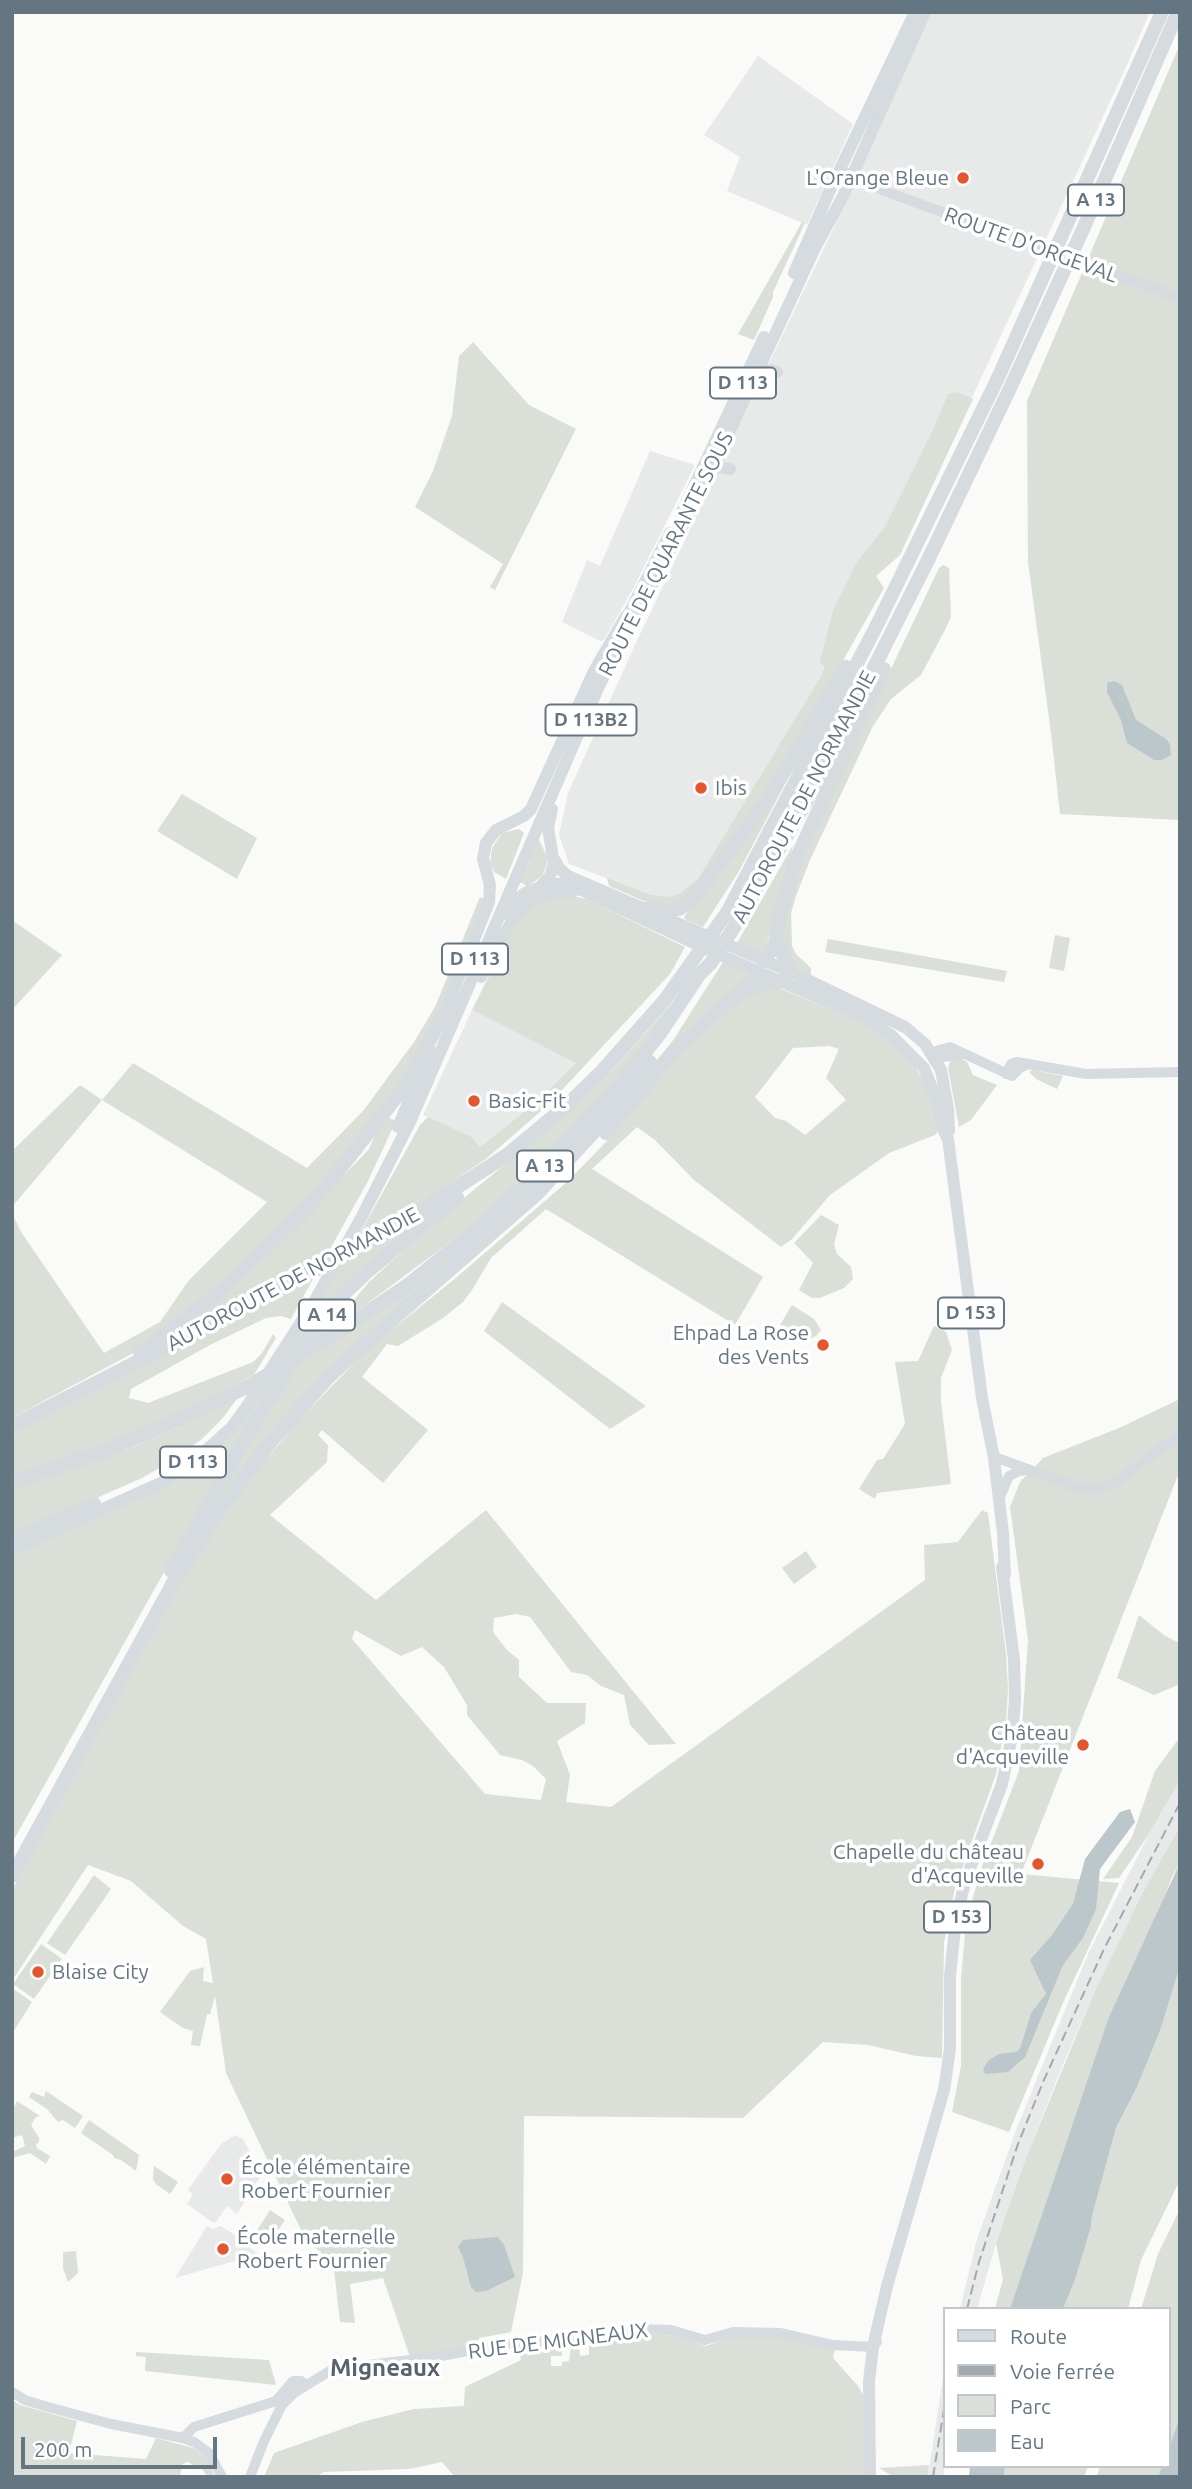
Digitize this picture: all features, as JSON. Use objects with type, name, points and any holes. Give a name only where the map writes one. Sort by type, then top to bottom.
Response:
[{"type":"highway","name":"AUTOROUTE DE NORMANDIE","points":[[12,1426],[378,1238],[507,1156],[566,1106],[637,1033],[690,967],[728,911],[877,625],[997,380],[1161,12]]},
{"type":"highway","name":"AUTOROUTE DE NORMANDIE","points":[[12,1482],[132,1440],[251,1385],[409,1284],[481,1226],[536,1175],[624,1079],[659,1035],[740,918],[810,795],[929,558],[1079,239],[1178,12]]},
{"type":"highway","points":[[537,1194],[551,1187],[580,1162],[676,1048],[737,995],[762,966],[776,941],[779,918],[796,859],[926,578],[929,558]]},
{"type":"highway","points":[[644,909],[671,911],[681,908],[695,896],[768,799],[865,633],[877,625]]},
{"type":"highway","points":[[737,995],[758,985],[786,977],[776,941]]},
{"type":"highway","name":"A 14","points":[[119,1672],[202,1537],[273,1439],[328,1378],[537,1194],[589,1139],[626,1094],[705,979],[711,963]]},
{"type":"highway","points":[[104,1378],[162,1338],[218,1293],[314,1200],[396,1100],[446,1010]]},
{"type":"highway","name":"A 14","points":[[12,1859],[119,1672],[206,1507],[301,1349],[341,1297],[367,1272],[507,1156]]},
{"type":"highway","name":"A 14","points":[[12,1876],[94,1717]]},
{"type":"main road","name":"ROUTE DE QUARANTE SOUS","points":[[12,1550],[165,1481],[202,1454],[231,1428],[353,1228],[429,1082],[599,685],[915,12]]},
{"type":"main road","name":"ROUTE DE QUARANTE SOUS","points":[[386,1157],[429,1069],[550,782],[638,603],[713,468],[804,271],[851,178],[925,12]]},
{"type":"main road","points":[[751,386],[756,386],[762,374],[768,371],[777,372]]},
{"type":"main road","points":[[713,468],[730,469]]},
{"type":"main road","points":[[386,1157],[418,1084],[489,902],[493,882],[483,862],[485,846],[494,832],[515,823],[533,805],[594,671],[638,603]]},
{"type":"main road","name":"D 113B2","points":[[547,837],[550,813],[638,603]]},
{"type":"main road","points":[[353,1228],[390,1173],[418,1120],[511,905],[520,894],[540,887],[550,876],[554,859],[547,837],[534,826],[515,823]]},
{"type":"main road","name":"D 153","points":[[554,859],[568,876],[644,909],[684,933]]},
{"type":"main road","points":[[493,882],[520,894]]},
{"type":"main road","name":"D 153","points":[[540,887],[552,883],[568,884],[605,902],[905,1027],[925,1044],[934,1056],[945,1083],[950,1126],[948,1139],[982,1398],[993,1455],[991,1476],[999,1500],[1014,1669],[1012,1736],[1002,1784],[966,1879],[956,1918],[951,1955],[951,2033],[947,2075],[941,2105],[887,2286],[875,2344],[872,2477]]},
{"type":"main road","points":[[481,977],[511,922],[529,901],[541,895],[564,891],[605,902]]},
{"type":"main road","name":"D 153","points":[[786,977],[863,1017],[891,1035],[924,1068],[948,1139]]},
{"type":"main road","name":"D 153","points":[[891,1035],[903,1038],[921,1056],[934,1056]]},
{"type":"main road","points":[[924,1068],[934,1056]]},
{"type":"main road","name":"D 113","points":[[353,1228],[386,1157]]},
{"type":"main road","name":"ROUTE DE QUARANTE SOUS","points":[[12,1539],[142,1484],[191,1455],[207,1442],[235,1411],[311,1299]]},
{"type":"main road","name":"D 153","points":[[982,1398],[982,1425],[991,1476],[999,1553],[1005,1575]]},
{"type":"street","points":[[838,174],[851,178]]},
{"type":"street","name":"ROUTE D'ORGEVAL","points":[[851,178],[1180,298]]},
{"type":"street","points":[[934,1056],[964,1054],[1014,1072],[1029,1064],[1086,1074],[1180,1072]]},
{"type":"street","points":[[993,1455],[1077,1487],[1101,1489],[1121,1478],[1180,1435]]},
{"type":"street","points":[[991,1476],[1001,1467],[1014,1464]]},
{"type":"street","points":[[991,1476],[1009,1476],[1029,1470]]},
{"type":"street","points":[[999,1500],[1009,1476]]},
{"type":"street","name":"RUE DE MIGNEAUX","points":[[183,2438],[194,2427],[276,2401],[293,2381],[306,2385],[333,2369],[436,2357],[505,2344],[595,2337],[641,2329],[671,2330],[705,2340],[733,2333],[781,2333],[833,2345],[875,2344]]},
{"type":"street","points":[[250,2477],[282,2404],[306,2385]]},
{"type":"street","points":[[12,2392],[25,2400],[48,2407],[121,2427],[183,2438],[201,2445],[209,2453],[222,2477]]},
{"type":"shaded area","points":[[930,12],[1150,12],[906,539],[839,614],[820,678],[735,827],[691,888],[675,904],[569,864],[559,835],[568,793],[635,645],[834,227]]},
{"type":"shaded area","points":[[758,56],[853,124],[807,225],[727,191],[740,157],[704,135]]},
{"type":"shaded area","points":[[650,451],[695,465],[635,585],[604,640],[600,641],[562,622],[587,560],[600,566]]},
{"type":"shaded area","points":[[472,1010],[577,1063],[539,1100],[480,1147],[472,1137],[423,1115]]},
{"type":"shaded area","points":[[1180,1780],[1180,1826],[1142,1894],[1094,1993],[1059,2074],[996,2243],[978,2307],[960,2307],[977,2239],[1016,2130],[1088,1954],[1149,1834]]},
{"type":"shaded area","name":"École élémentaire Robert Fournier","points":[[235,2135],[243,2139],[262,2174],[237,2214],[227,2206],[216,2222],[212,2222],[187,2204],[193,2194],[188,2190],[221,2144]]},
{"type":"shaded area","name":"École maternelle Robert Fournier","points":[[207,2226],[212,2229],[221,2226],[259,2254],[175,2278]]},
{"type":"shaded area","points":[[944,2375],[944,2477],[928,2477]]},
{"type":"green space","points":[[1180,44],[1180,820],[1060,814],[1028,562],[1027,401]]},
{"type":"green space","points":[[802,222],[805,223],[754,340],[738,334]]},
{"type":"green space","points":[[473,342],[529,405],[576,429],[495,590],[490,587],[503,564],[415,507],[433,471],[452,416],[459,356]]},
{"type":"green space","points":[[957,392],[973,399],[900,555],[876,576],[884,588],[775,781],[691,894],[675,904],[653,905],[609,886],[607,878],[651,895],[670,897],[681,893],[698,879],[820,678],[824,667],[820,661],[833,611],[856,563],[885,527],[948,394]]},
{"type":"green space","points":[[943,565],[949,568],[951,617],[921,675],[891,699],[873,726],[810,860],[796,896],[791,913],[792,946],[796,954],[811,968],[811,975],[797,968],[788,957],[780,939],[802,856],[939,568]]},
{"type":"green space","points":[[784,786],[738,873],[703,927],[686,920],[684,917]]},
{"type":"green space","points":[[182,794],[257,838],[237,879],[157,831]]},
{"type":"green space","points":[[519,829],[524,833],[506,879],[494,872],[490,863],[492,848],[502,833]]},
{"type":"green space","points":[[538,838],[547,856],[547,864],[542,876],[527,887],[523,883],[516,883],[522,870],[528,866]]},
{"type":"green space","points":[[793,845],[776,920],[762,955],[737,943]]},
{"type":"green space","points":[[571,896],[587,899],[685,947],[670,974],[548,1105],[487,1158],[420,1204],[358,1237],[420,1125],[428,1117],[472,1137],[480,1147],[539,1100],[576,1063],[472,1010],[516,922],[530,906],[546,899]]},
{"type":"green space","points":[[480,897],[484,899],[424,1051],[355,1148],[252,1257],[137,1351],[12,1418],[12,1213],[21,1232],[104,1353],[160,1322],[189,1280],[267,1202],[102,1100],[133,1063],[307,1168],[363,1111],[414,1042],[435,1007]]},
{"type":"green space","points":[[12,920],[62,955],[12,1010]]},
{"type":"green space","points":[[1055,935],[1070,938],[1064,971],[1049,968]]},
{"type":"green space","points":[[828,939],[1007,971],[1004,982],[825,952]]},
{"type":"green space","points":[[723,962],[747,970],[746,977],[685,1031],[663,1056]]},
{"type":"green space","points":[[777,987],[865,1024],[891,1039],[912,1062],[932,1094],[939,1130],[935,1135],[889,1153],[830,1195],[792,1239],[781,1247],[694,1180],[655,1140],[637,1127],[592,1169],[763,1277],[735,1325],[546,1209],[491,1258],[463,1302],[398,1346],[387,1344],[362,1377],[428,1430],[383,1483],[322,1430],[318,1435],[328,1445],[327,1462],[270,1515],[376,1600],[486,1510],[676,1744],[649,1745],[630,1725],[624,1695],[601,1686],[587,1675],[571,1672],[530,1617],[516,1614],[494,1618],[493,1632],[519,1660],[519,1677],[547,1703],[586,1703],[585,1723],[557,1741],[570,1775],[566,1802],[611,1807],[925,1580],[924,1545],[958,1542],[982,1510],[988,1513],[1006,1654],[1006,1722],[996,1774],[955,1888],[944,1943],[942,2058],[916,2056],[868,2045],[823,2042],[743,2118],[524,2116],[523,2273],[511,2332],[479,2338],[468,2342],[466,2347],[410,2357],[383,2278],[350,2284],[355,2323],[340,2322],[334,2269],[302,2232],[226,2073],[215,1996],[210,2014],[207,2014],[200,2046],[191,2045],[193,2031],[183,2028],[160,2012],[190,1971],[204,1967],[203,1981],[213,1983],[206,1939],[183,1926],[131,1881],[88,1865],[12,1981],[12,1890],[181,1580],[241,1491],[295,1424],[367,1350],[568,1181],[605,1143],[685,1045],[753,990]],"holes":[[[829,1046],[839,1049],[826,1078],[846,1100],[805,1135],[786,1121],[775,1118],[755,1097],[793,1048]],[[355,1630],[401,1656],[422,1647],[444,1667],[467,1705],[467,1715],[500,1755],[522,1760],[533,1766],[546,1779],[541,1800],[485,1794],[352,1639]]]},
{"type":"green space","points":[[682,992],[646,1045],[547,1157],[469,1228],[326,1334],[368,1283],[448,1211],[562,1118],[610,1073]]},
{"type":"green space","points":[[960,1058],[967,1062],[973,1075],[997,1085],[971,1120],[959,1127],[948,1068],[950,1061]]},
{"type":"green space","points":[[1033,1070],[1063,1076],[1057,1089],[1036,1079],[1029,1072]]},
{"type":"green space","points":[[80,1085],[102,1100],[12,1207],[12,1151]]},
{"type":"green space","points":[[387,1117],[396,1121],[367,1183],[325,1258],[156,1346],[303,1218],[369,1149],[376,1132]]},
{"type":"green space","points":[[548,1170],[552,1172],[374,1331],[204,1525],[257,1428],[300,1362]]},
{"type":"green space","points":[[821,1215],[839,1225],[834,1245],[837,1254],[851,1267],[853,1279],[844,1288],[820,1298],[812,1298],[799,1290],[813,1263],[794,1243]]},
{"type":"green space","points":[[416,1220],[417,1223],[294,1352],[286,1356],[341,1263]]},
{"type":"green space","points":[[314,1277],[291,1319],[281,1316],[266,1318],[210,1345],[131,1389],[129,1398],[148,1403],[253,1362],[273,1334],[276,1338],[254,1375],[174,1417],[12,1478],[12,1432]]},
{"type":"green space","points":[[502,1302],[646,1406],[610,1429],[484,1331]]},
{"type":"green space","points":[[792,1305],[814,1319],[821,1330],[816,1336],[809,1339],[783,1331],[780,1325]]},
{"type":"green space","points":[[934,1326],[946,1332],[952,1350],[941,1378],[941,1402],[951,1484],[877,1493],[875,1499],[859,1489],[877,1460],[883,1459],[905,1424],[895,1362],[918,1361]]},
{"type":"green space","points":[[277,1377],[209,1492],[12,1843],[12,1557],[31,1545],[104,1515],[182,1477],[219,1446],[269,1380]]},
{"type":"green space","points":[[239,1396],[222,1419],[202,1439],[175,1459],[142,1478],[12,1535],[12,1489],[128,1449],[179,1427]]},
{"type":"green space","points":[[1180,1399],[1180,1470],[1021,1874],[1119,1883],[1062,2005],[1009,2132],[952,2112],[961,2066],[961,1979],[966,1922],[981,1869],[1019,1771],[1028,1640],[1010,1507],[1020,1482],[1043,1458],[1119,1428]]},
{"type":"green space","points":[[806,1551],[817,1567],[794,1584],[782,1568]]},
{"type":"green space","points":[[1139,1615],[1165,1636],[1180,1643],[1180,1684],[1154,1695],[1117,1678]]},
{"type":"green space","points":[[1180,1737],[1180,1780],[1149,1834],[1119,1878],[1103,1879],[1132,1837],[1155,1771]]},
{"type":"green space","points":[[1180,1826],[1180,1863],[1172,1877],[1011,2307],[996,2307],[1003,2279],[996,2243],[1027,2155],[1094,1993],[1142,1894]]},
{"type":"green space","points":[[94,1875],[111,1889],[65,1955],[47,1943]]},
{"type":"green space","name":"Blaise City","points":[[41,1944],[62,1959],[34,1999],[13,1984]]},
{"type":"green space","points":[[1180,1967],[1180,2180],[1141,2260],[1129,2307],[1064,2307],[1091,2227],[1116,2128],[1137,2087],[1160,2031]]},
{"type":"green space","points":[[12,1988],[32,2002],[12,2034]]},
{"type":"green space","points":[[46,2091],[83,2116],[75,2128],[63,2120],[58,2122],[47,2109],[29,2097],[32,2092],[44,2097]]},
{"type":"green space","points":[[17,2101],[40,2116],[36,2117],[31,2125],[39,2138],[37,2148],[50,2156],[46,2164],[30,2153],[12,2158],[12,2152],[25,2146],[22,2135],[12,2138],[12,2112]]},
{"type":"green space","points":[[89,2120],[139,2155],[136,2171],[81,2133]]},
{"type":"green space","points":[[154,2166],[178,2182],[170,2194],[153,2179]]},
{"type":"green space","points":[[1180,2209],[1180,2416],[1171,2442],[1171,2307],[1142,2307],[1158,2254]]},
{"type":"green space","points":[[270,2210],[285,2220],[268,2245],[254,2235]]},
{"type":"green space","points":[[76,2251],[78,2273],[68,2282],[63,2268],[63,2252]]},
{"type":"green space","points":[[639,2334],[689,2338],[706,2346],[736,2335],[789,2338],[835,2348],[833,2358],[858,2386],[864,2397],[864,2477],[455,2477],[442,2462],[409,2469],[324,2472],[315,2477],[264,2477],[274,2453],[362,2422],[414,2409],[464,2406],[465,2387],[521,2360],[518,2346],[562,2343],[562,2356],[551,2356],[551,2366],[562,2366],[562,2362],[569,2361],[571,2347],[579,2347],[580,2356],[589,2355],[589,2341]]},
{"type":"green space","points":[[136,2352],[269,2360],[276,2385],[145,2371],[146,2357],[136,2356]]},
{"type":"green space","points":[[12,2400],[20,2405],[77,2421],[69,2453],[146,2459],[156,2438],[193,2448],[206,2457],[215,2477],[208,2477],[203,2470],[188,2462],[182,2464],[180,2477],[12,2477]]},
{"type":"green space","points":[[929,2465],[928,2477],[894,2477],[879,2468]]},
{"type":"green space","points":[[1005,2468],[1087,2468],[1084,2477],[1004,2477]]},
{"type":"green space","points":[[1099,2468],[1161,2468],[1158,2477],[1097,2477]]},
{"type":"water","points":[[1114,681],[1122,685],[1136,720],[1166,739],[1170,744],[1171,755],[1162,760],[1154,760],[1127,743],[1121,720],[1107,692],[1107,683]]},
{"type":"water","points":[[1130,1809],[1135,1822],[1100,1869],[1096,1909],[1083,1938],[1063,1965],[1025,2057],[1008,2072],[985,2074],[983,2069],[989,2060],[999,2054],[1020,2049],[1031,2013],[1046,1994],[1030,1960],[1052,1935],[1073,1904],[1085,1859],[1120,1812]]},
{"type":"water","points":[[1180,1863],[1178,1973],[1160,2031],[1137,2087],[1116,2128],[1075,2280],[1064,2307],[1011,2307],[1109,2017]]},
{"type":"water","points":[[498,2237],[504,2245],[515,2277],[486,2291],[476,2292],[471,2287],[458,2247],[463,2240]]},
{"type":"water","points":[[1180,2416],[1180,2477],[1158,2477],[1161,2468],[1171,2468],[1171,2442]]},
{"type":"water","points":[[970,2468],[1005,2468],[1004,2477],[969,2477]]},
{"type":"railway","points":[[968,2307],[979,2262],[1018,2144],[1043,2082],[1104,1949],[1180,1803]]},
{"type":"railway","points":[[933,2477],[944,2409]]},
{"type":"place","name":"L'Orange Bleue","points":[[963,178]]},
{"type":"place","name":"Ibis","points":[[701,788]]},
{"type":"place","name":"Basic-Fit","points":[[474,1101]]},
{"type":"place","name":"Ehpad La Rose des Vents","points":[[823,1345]]},
{"type":"place","name":"Château d'Acqueville","points":[[1083,1745]]},
{"type":"place","name":"Chapelle du château d'Acqueville","points":[[1038,1864]]},
{"type":"place","name":"Blaise City","points":[[38,1972]]},
{"type":"place","name":"École élémentaire Robert Fournier","points":[[227,2179]]},
{"type":"place","name":"École maternelle Robert Fournier","points":[[223,2249]]},
{"type":"district","name":"Migneaux","points":[[385,2368]]}]
